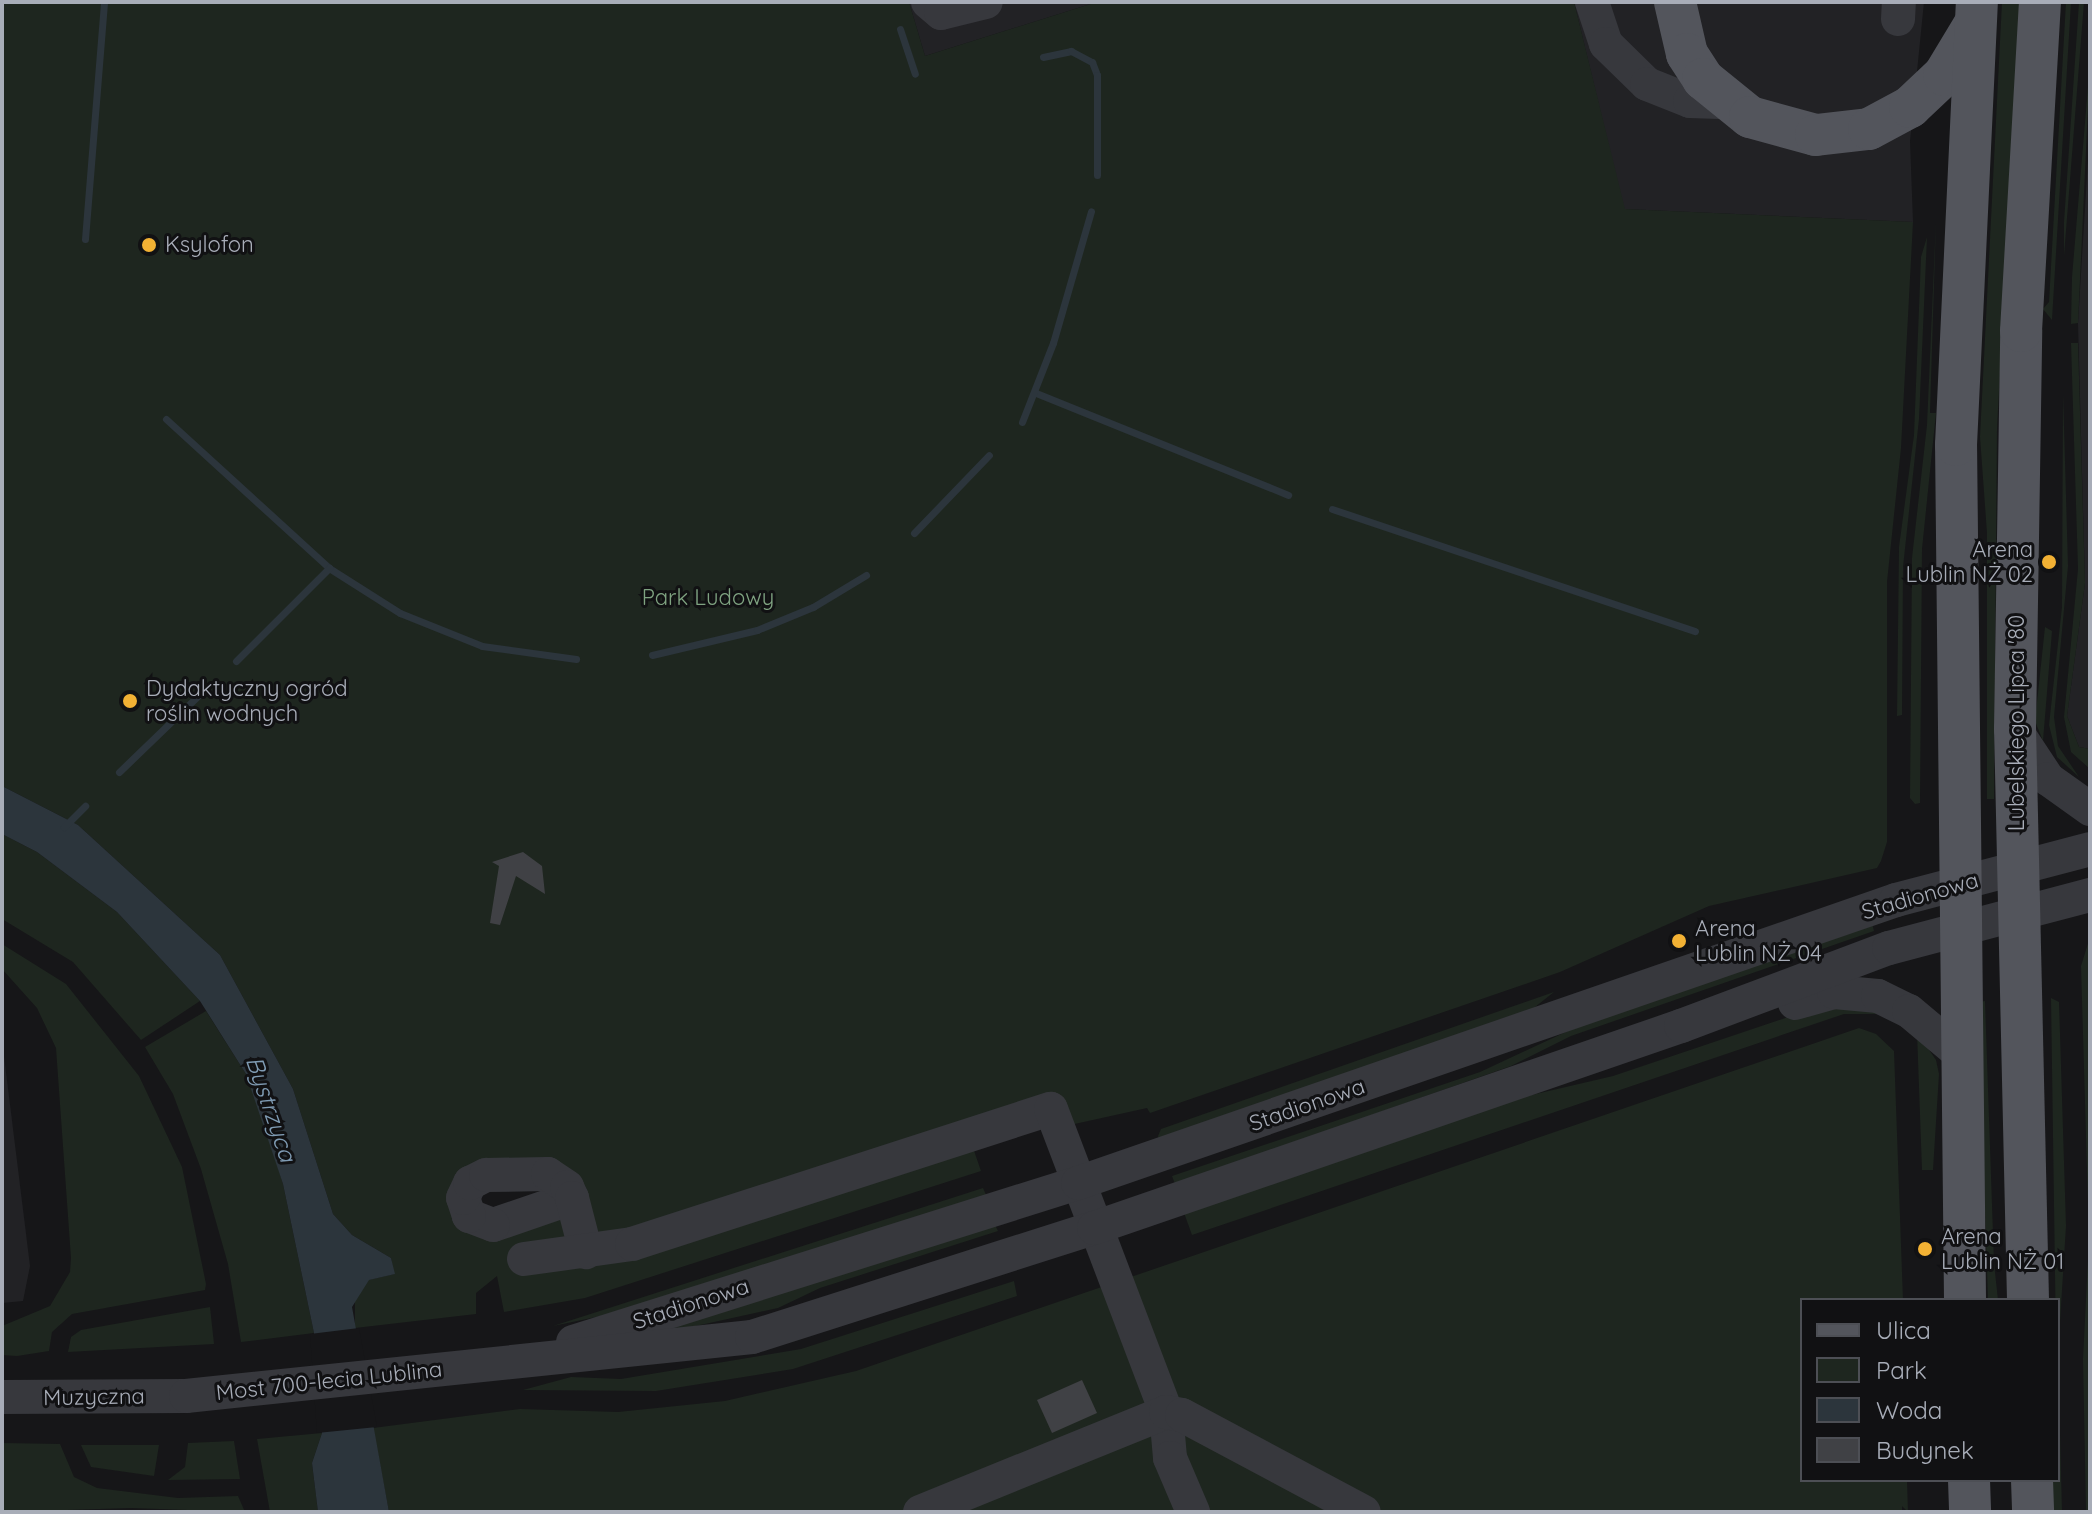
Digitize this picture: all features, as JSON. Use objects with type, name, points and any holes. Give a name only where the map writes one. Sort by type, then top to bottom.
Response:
[{"type":"main road","points":[[1675,2],[1687,54],[1703,79],[1727,102],[1772,127],[1816,135],[1869,129],[1897,115],[1944,75],[1968,41],[1976,10]]},
{"type":"main road","name":"Lubelskiego Lipca '80","points":[[2028,1298],[2015,729],[2021,331],[2040,2]]},
{"type":"main road","points":[[1965,1298],[1957,884],[1956,445],[1976,10]]},
{"type":"main road","points":[[1969,1482],[1970,1512]]},
{"type":"main road","points":[[2032,1482],[2033,1512]]},
{"type":"street","points":[[928,2],[941,13],[986,2]]},
{"type":"street","points":[[1592,2],[1606,44],[1647,84],[1690,101],[1727,102]]},
{"type":"street","points":[[2015,729],[2048,779],[2090,809]]},
{"type":"street","name":"Stadionowa","points":[[523,1357],[1078,1183],[1896,900],[2090,849]]},
{"type":"street","name":"Stadionowa","points":[[471,1366],[523,1357],[752,1337],[1094,1228],[1681,1026],[1889,948],[2090,895]]},
{"type":"street","name":"Stadionowa","points":[[1681,1026],[1856,991],[1893,1002],[1959,1053]]},
{"type":"street","points":[[524,1259],[632,1244],[1051,1109],[1166,1412],[1170,1458],[1193,1512]]},
{"type":"street","points":[[572,1198],[586,1252]]},
{"type":"street","name":"Most 700-lecia Lublina","points":[[186,1396],[471,1366]]},
{"type":"street","name":"Muzyczna","points":[[2,1397],[186,1396]]},
{"type":"street","points":[[920,1512],[1166,1412],[1182,1415],[1364,1512]]},
{"type":"shaded area","points":[[909,2],[1097,2],[925,56]]},
{"type":"shaded area","points":[[1574,2],[1924,2],[1910,141],[1913,222],[1624,209]]},
{"type":"shaded area","points":[[2090,127],[2090,749],[2079,747],[2067,716],[2085,583],[2078,323]]},
{"type":"shaded area","points":[[2,1040],[30,1266],[23,1301],[2,1303]]},
{"type":"green space","name":"Park Ludowy","points":[[2,2],[909,2],[925,56],[1097,2],[1574,2],[1625,209],[1913,222],[1901,448],[1887,582],[1887,842],[1881,861],[1877,868],[1709,906],[1560,972],[1150,1113],[1147,1108],[1070,1125],[1060,1098],[652,1228],[600,1235],[577,1192],[486,1169],[459,1211],[558,1217],[576,1234],[519,1267],[971,1142],[981,1171],[585,1298],[504,1312],[497,1276],[476,1293],[476,1314],[355,1328],[355,1296],[368,1280],[394,1274],[391,1258],[352,1235],[333,1214],[293,1089],[220,955],[78,825],[2,786]]},
{"type":"green space","points":[[2002,2],[2020,2],[1997,428],[1994,799],[1987,799],[1987,533],[1980,437]]},
{"type":"green space","points":[[2066,2],[2071,2],[2052,320],[2043,309],[2049,302]]},
{"type":"green space","points":[[2079,2],[2084,2],[2064,256],[2064,222]]},
{"type":"green space","points":[[2090,63],[2078,323],[2071,324],[2072,277]]},
{"type":"green space","points":[[1936,220],[1930,413],[1936,413],[1922,549],[1920,803],[1915,804],[1910,798],[1912,558],[1927,425]]},
{"type":"green space","points":[[1927,237],[1919,419],[1903,567],[1902,715],[1897,716],[1899,547],[1914,435],[1921,257]]},
{"type":"green space","points":[[2071,343],[2078,343],[2085,583],[2067,716],[2079,747],[2090,749],[2090,769],[2071,752],[2064,717],[2078,569]]},
{"type":"green space","points":[[2063,392],[2068,566],[2054,717],[2058,746],[2079,777],[2057,757],[2049,725],[2062,607]]},
{"type":"green space","points":[[2045,627],[2052,631],[2043,741],[2035,721]]},
{"type":"green space","points":[[2,834],[37,852],[117,912],[200,1001],[141,1040],[73,962],[2,919]]},
{"type":"green space","points":[[1872,923],[1874,931],[1571,1036],[1511,1066],[1175,1184],[1172,1176],[1480,1072],[1570,1030]]},
{"type":"green space","points":[[2090,937],[2090,1512],[2086,1512],[2083,1359],[2089,1239],[2081,966]]},
{"type":"green space","points":[[2,944],[66,984],[139,1076],[182,1167],[206,1284],[205,1290],[72,1314],[52,1332],[49,1351],[17,1356],[2,1355],[2,1326],[50,1306],[70,1272],[71,1258],[56,1048],[37,1008],[2,969]]},
{"type":"green space","points":[[1554,992],[1530,1011],[1159,1139],[1161,1129]]},
{"type":"green space","points":[[2051,998],[2059,1002],[2066,1226],[2060,1322],[2060,1298],[2055,1298]]},
{"type":"green space","points":[[1852,1001],[1877,1014],[1844,1014],[1192,1235],[1183,1210],[1497,1103],[1613,1076],[1833,1002]]},
{"type":"green space","points":[[1985,1001],[1998,1298],[1988,1298],[1978,1002]]},
{"type":"green space","points":[[206,1011],[246,1074],[263,1117],[283,1184],[314,1333],[241,1342],[228,1264],[201,1169],[173,1094],[145,1047]]},
{"type":"green space","points":[[1859,1028],[1876,1034],[1894,1051],[1903,1298],[1800,1298],[1800,1482],[1907,1482],[1908,1512],[1902,1506],[1902,1512],[389,1512],[373,1428],[520,1409],[618,1412],[725,1401],[856,1371]]},
{"type":"green space","points":[[1917,1032],[1936,1060],[1939,1074],[1933,1170],[1922,1170]]},
{"type":"green space","points":[[983,1188],[987,1197],[630,1310],[553,1326]]},
{"type":"green space","points":[[994,1223],[998,1231],[820,1288],[778,1308],[655,1335],[733,1305]]},
{"type":"green space","points":[[1014,1281],[1017,1296],[793,1369],[656,1391],[523,1390],[571,1377],[621,1379],[801,1349]]},
{"type":"green space","points":[[210,1307],[214,1344],[68,1352],[71,1337],[81,1330]]},
{"type":"green space","points":[[322,1433],[312,1463],[318,1512],[270,1512],[257,1439]]},
{"type":"green space","points":[[2060,1433],[2062,1512],[2052,1512],[2051,1482],[2060,1482]]},
{"type":"green space","points":[[234,1441],[240,1479],[168,1480],[185,1467],[188,1443]]},
{"type":"green space","points":[[2,1443],[60,1444],[74,1477],[97,1488],[178,1498],[238,1496],[245,1512],[131,1508],[2,1512]]},
{"type":"green space","points":[[81,1445],[159,1445],[154,1476],[91,1467]]},
{"type":"water","name":"Bystrzyca","points":[[2,786],[78,825],[220,955],[293,1089],[333,1214],[352,1235],[391,1258],[395,1274],[369,1280],[352,1307],[389,1512],[318,1512],[312,1463],[322,1433],[314,1333],[283,1184],[246,1074],[200,1001],[117,912],[37,852],[2,834]]},
{"type":"pier","points":[[359,1328],[377,1427],[317,1433],[310,1334]]},
{"type":"building","points":[[523,852],[542,866],[545,894],[516,876],[500,925],[490,923],[499,866],[492,862]]},
{"type":"building","points":[[1082,1380],[1097,1413],[1052,1433],[1037,1400]]},
{"type":"waterway","points":[[85,239],[104,2]]},
{"type":"waterway","points":[[900,29],[915,74]]},
{"type":"waterway","points":[[1043,57],[1071,51],[1092,62],[1097,75],[1097,175]]},
{"type":"waterway","points":[[1022,422],[1053,343],[1091,211]]},
{"type":"waterway","points":[[1036,393],[1288,495]]},
{"type":"waterway","points":[[166,419],[329,568],[400,613],[482,646],[576,659]]},
{"type":"waterway","points":[[914,533],[989,455]]},
{"type":"waterway","points":[[1332,509],[1695,631]]},
{"type":"waterway","points":[[236,661],[329,568]]},
{"type":"waterway","points":[[652,655],[757,630],[813,607],[866,575]]},
{"type":"waterway","points":[[119,772],[206,688]]},
{"type":"waterway","points":[[64,827],[85,806]]},
{"type":"place","name":"Ksylofon","points":[[149,245]]},
{"type":"place","name":"Arena Lublin NŻ 02","points":[[2049,562]]},
{"type":"place","name":"Dydaktyczny ogród roślin wodnych","points":[[130,701]]},
{"type":"place","name":"Arena Lublin NŻ 04","points":[[1679,941]]},
{"type":"place","name":"Arena Lublin NŻ 01","points":[[1925,1249]]}]
